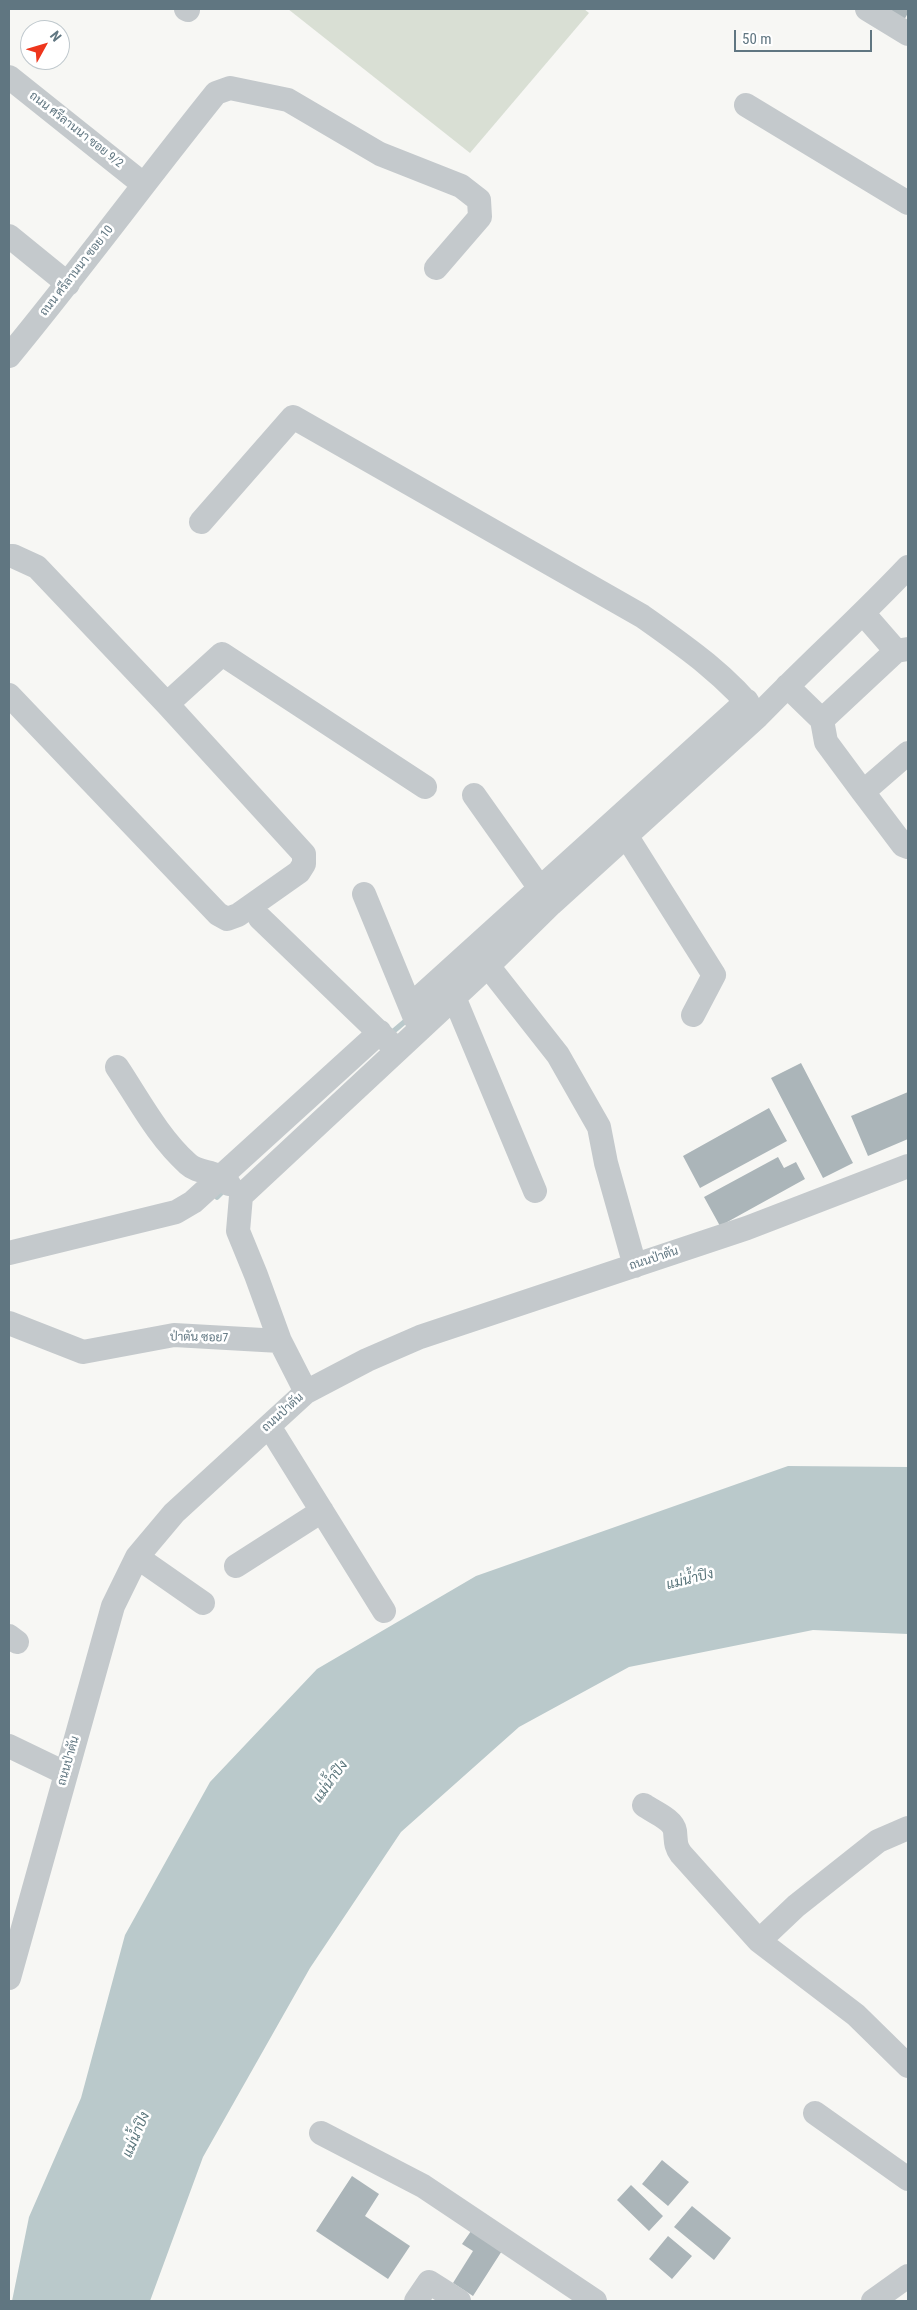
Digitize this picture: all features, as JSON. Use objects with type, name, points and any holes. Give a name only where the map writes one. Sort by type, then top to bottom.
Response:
[{"type":"street","points":[[867,9],[907,30]]},
{"type":"street","name":"ถนน ศรีลานนา ซอย 9/2","points":[[9,77],[143,184]]},
{"type":"street","name":"ถนน ศรีลานนา ซอย 10","points":[[9,356],[68,284],[143,184],[216,93],[230,88],[288,100],[380,154],[461,186],[479,200],[480,217],[436,268]]},
{"type":"street","points":[[746,106],[908,203]]},
{"type":"street","points":[[9,236],[68,284]]},
{"type":"street","points":[[201,522],[292,417],[642,616],[689,649],[753,709]]},
{"type":"street","points":[[9,556],[37,567],[167,704],[304,854],[304,864],[299,872],[238,915],[227,919],[218,914],[9,695]]},
{"type":"street","points":[[410,1006],[479,944],[546,896],[753,709],[787,686],[864,614],[908,567]]},
{"type":"street","points":[[822,720],[902,650],[869,620]]},
{"type":"street","points":[[167,704],[222,654],[426,787]]},
{"type":"street","points":[[787,686],[822,720],[826,742],[903,845],[908,847]]},
{"type":"street","points":[[863,792],[908,753]]},
{"type":"street","points":[[474,795],[546,896]]},
{"type":"street","points":[[621,829],[714,975],[693,1015]]},
{"type":"street","points":[[364,894],[420,1029]]},
{"type":"street","points":[[306,1392],[280,1342],[238,1231],[241,1196],[488,966],[546,896]]},
{"type":"street","points":[[260,918],[380,1032],[396,1051]]},
{"type":"street","points":[[479,944],[488,966],[558,1055],[599,1127],[606,1164],[635,1266]]},
{"type":"street","points":[[454,997],[534,1191]]},
{"type":"street","points":[[9,1253],[176,1212],[192,1202],[380,1032]]},
{"type":"street","points":[[117,1067],[170,1146],[191,1166],[220,1175],[241,1196]]},
{"type":"street","points":[[320,1086],[339,1105]]},
{"type":"street","name":"ถนนป่าตัน","points":[[9,1978],[113,1606],[138,1557],[174,1513],[306,1392],[367,1360],[420,1337],[748,1228],[908,1166]]},
{"type":"street","name":"ป่าตัน ซอย7","points":[[13,1332],[83,1352],[174,1336],[280,1342]]},
{"type":"street","points":[[269,1426],[384,1611]]},
{"type":"street","points":[[236,1566],[322,1511]]},
{"type":"street","points":[[138,1557],[203,1603]]},
{"type":"street","points":[[9,1746],[65,1773]]},
{"type":"street","points":[[644,1806],[670,1823],[675,1830],[675,1844],[681,1854],[759,1941],[856,2014],[908,2066]]},
{"type":"street","points":[[759,1941],[796,1906],[878,1841],[908,1828]]},
{"type":"street","points":[[814,2113],[908,2179]]},
{"type":"street","points":[[321,2133],[409,2178],[595,2301]]},
{"type":"street","points":[[873,2301],[908,2276]]},
{"type":"street","points":[[416,2301],[429,2282],[459,2301]]},
{"type":"shaded area","points":[[288,9],[584,9],[589,13],[470,153]]},
{"type":"water","name":"แม่น้ำปิง","points":[[788,1466],[908,1467],[908,1634],[813,1630],[629,1667],[519,1727],[401,1832],[310,1968],[203,2157],[150,2301],[12,2301],[29,2217],[81,2098],[125,1935],[210,1782],[317,1669],[476,1576]]},
{"type":"building","points":[[882,9],[908,9],[908,13],[903,22]]},
{"type":"building","points":[[801,1063],[853,1163],[823,1178],[771,1078]]},
{"type":"building","points":[[908,1092],[908,1139],[868,1156],[851,1116]]},
{"type":"building","points":[[769,1108],[787,1141],[700,1188],[683,1156]]},
{"type":"building","points":[[778,1157],[784,1168],[796,1162],[805,1179],[720,1226],[704,1197]]},
{"type":"building","points":[[662,2160],[689,2182],[668,2206],[642,2184]]},
{"type":"building","points":[[352,2176],[379,2194],[365,2216],[410,2246],[388,2279],[316,2231]]},
{"type":"building","points":[[631,2185],[663,2216],[649,2231],[617,2200]]},
{"type":"building","points":[[692,2206],[731,2238],[714,2260],[674,2227]]},
{"type":"building","points":[[476,2224],[507,2243],[473,2296],[453,2283],[473,2251],[462,2244]]},
{"type":"building","points":[[668,2236],[692,2256],[672,2279],[649,2259]]},
{"type":"waterway","points":[[389,1035],[409,1018]]},
{"type":"waterway","points":[[217,1197],[226,1188]]}]
